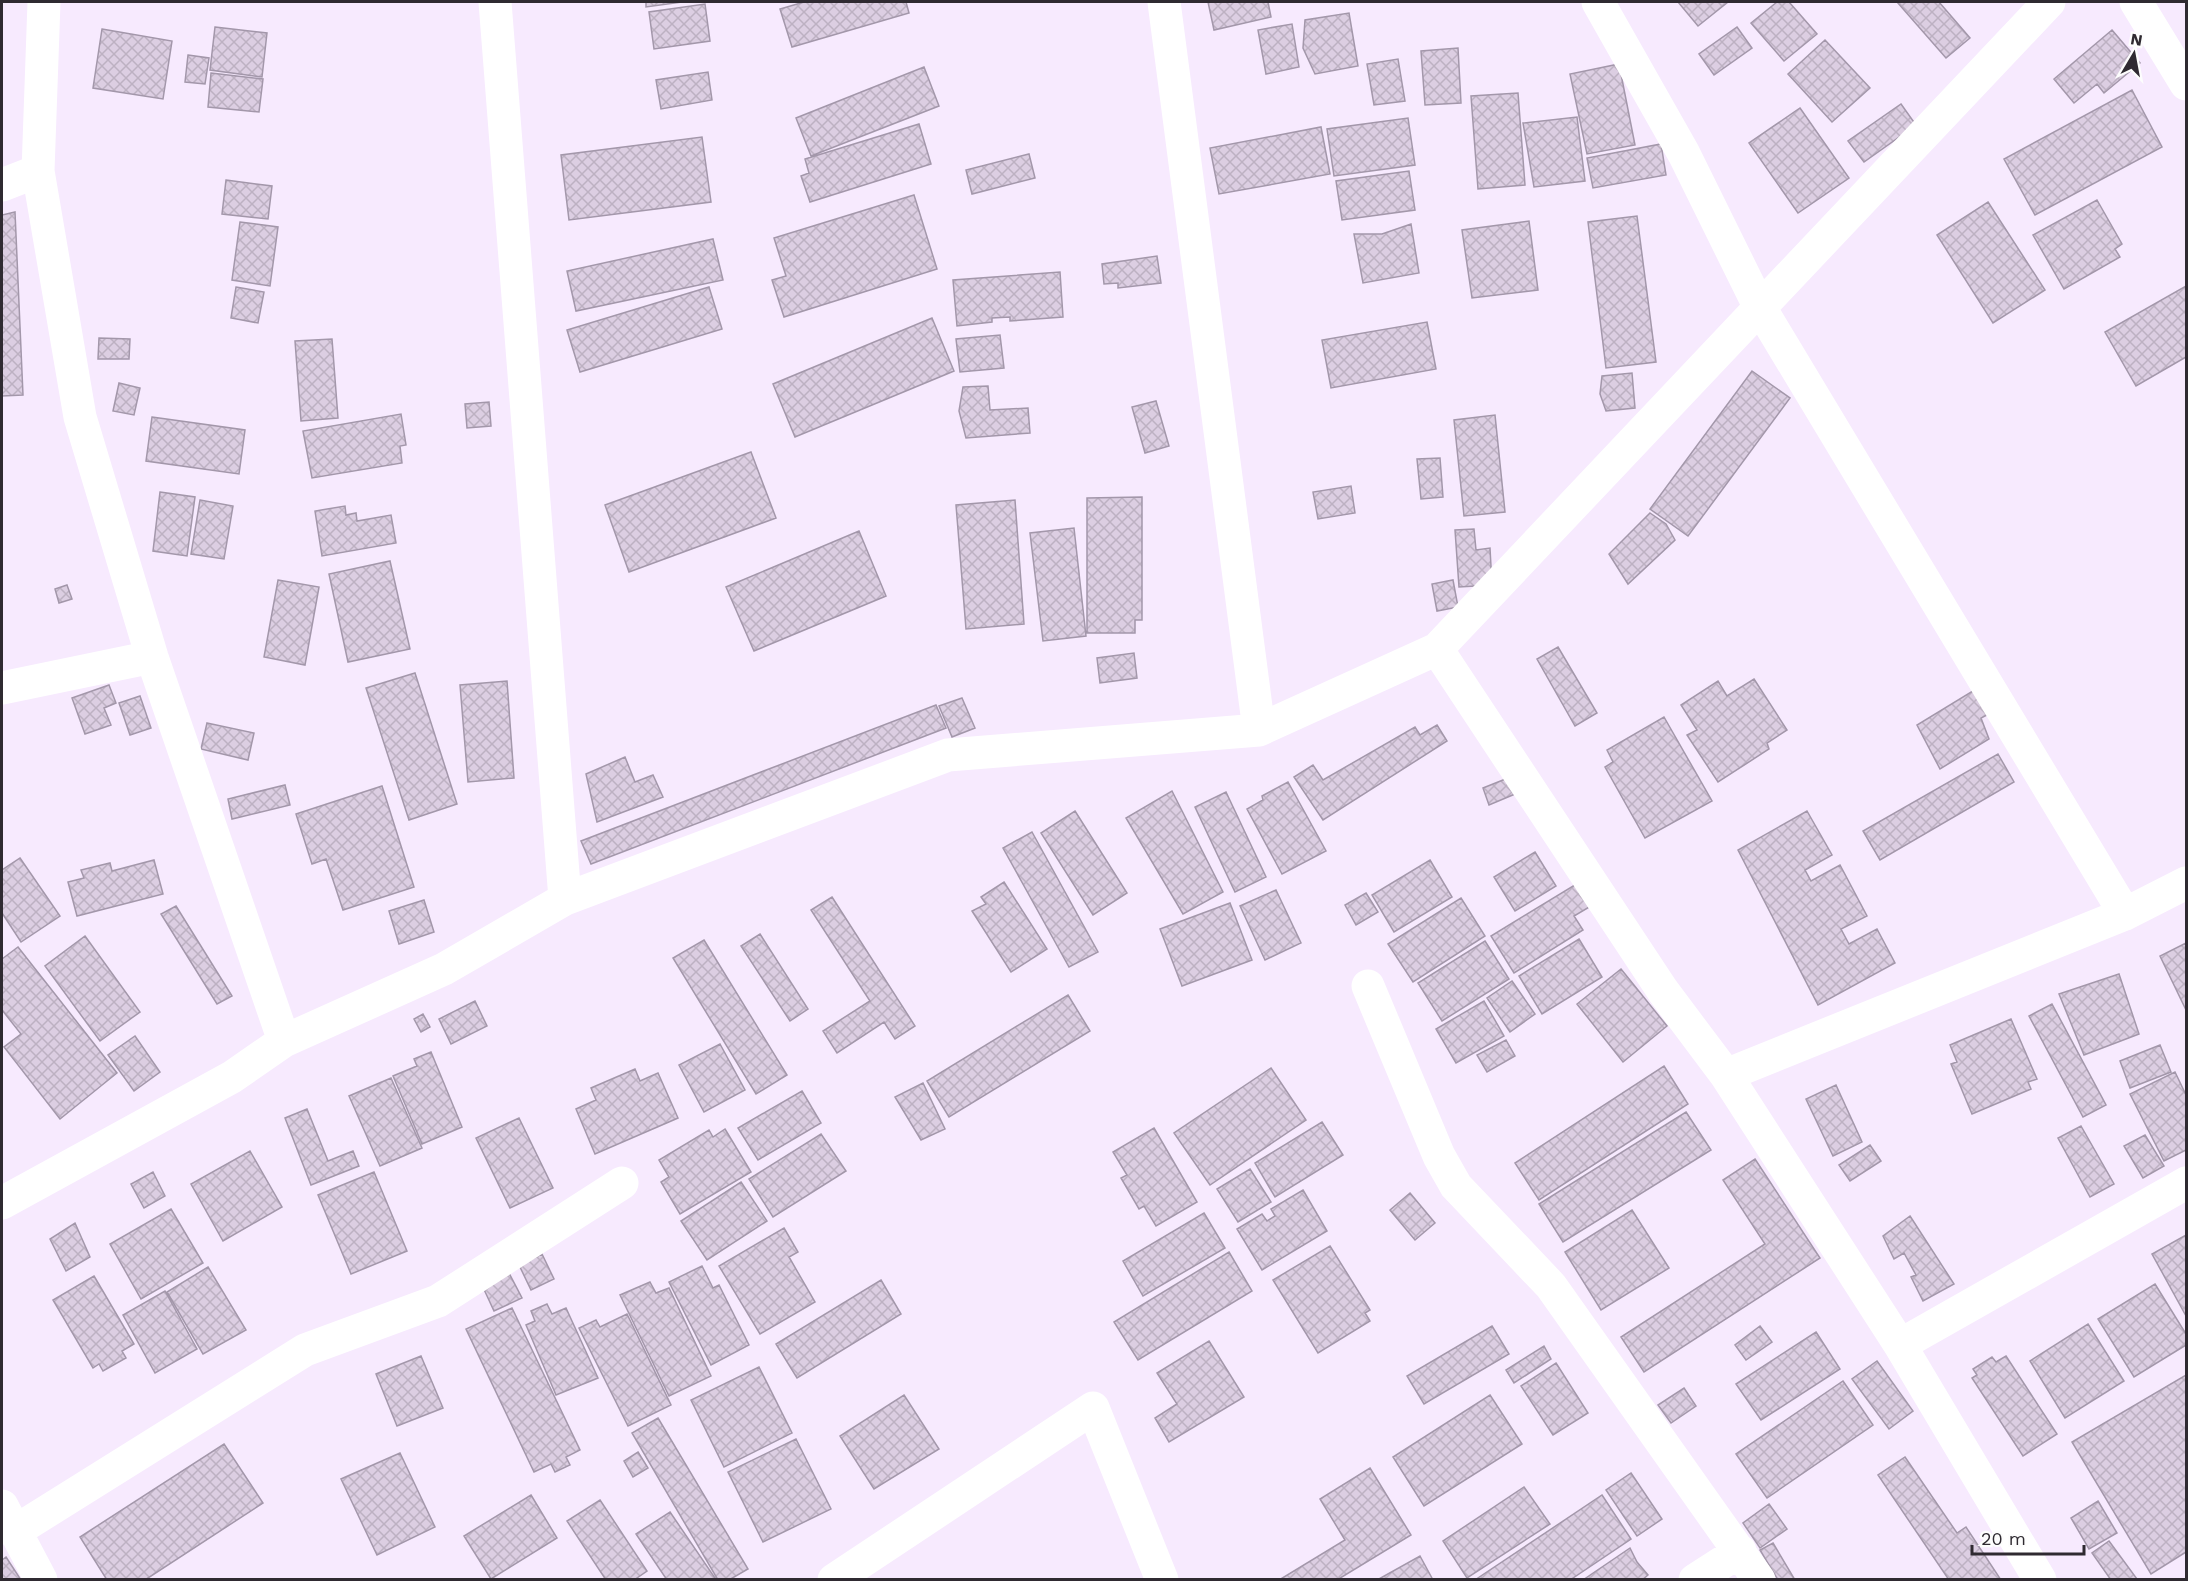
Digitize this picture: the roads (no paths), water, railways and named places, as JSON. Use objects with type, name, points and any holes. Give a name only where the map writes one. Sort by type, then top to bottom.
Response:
[{"type":"street","points":[[44,2],[38,171],[80,417],[152,657],[284,1041]]},
{"type":"street","points":[[495,2],[565,899]]},
{"type":"street","points":[[1164,2],[1259,730]]},
{"type":"street","points":[[1598,2],[1684,154],[1759,306],[2125,914]]},
{"type":"street","points":[[2,1203],[232,1077],[284,1041],[444,969],[565,899],[948,755],[1259,730],[1437,650],[1759,306],[2049,2]]},
{"type":"street","points":[[2136,2],[2187,84]]},
{"type":"street","points":[[2,185],[38,171]]},
{"type":"street","points":[[1437,650],[1663,991],[1726,1075],[1900,1345],[2040,1580]]},
{"type":"street","points":[[2,688],[152,657]]},
{"type":"street","points":[[1726,1075],[2125,914],[2187,883]]},
{"type":"street","points":[[1368,986],[1439,1156],[1456,1186],[1551,1286],[1759,1580]]},
{"type":"street","points":[[41,1580],[8,1519],[305,1350],[438,1301],[622,1183]]},
{"type":"street","points":[[1900,1345],[2187,1183]]},
{"type":"street","points":[[834,1580],[1093,1408],[1162,1580]]},
{"type":"street","points":[[1695,1580],[1740,1551]]}]
